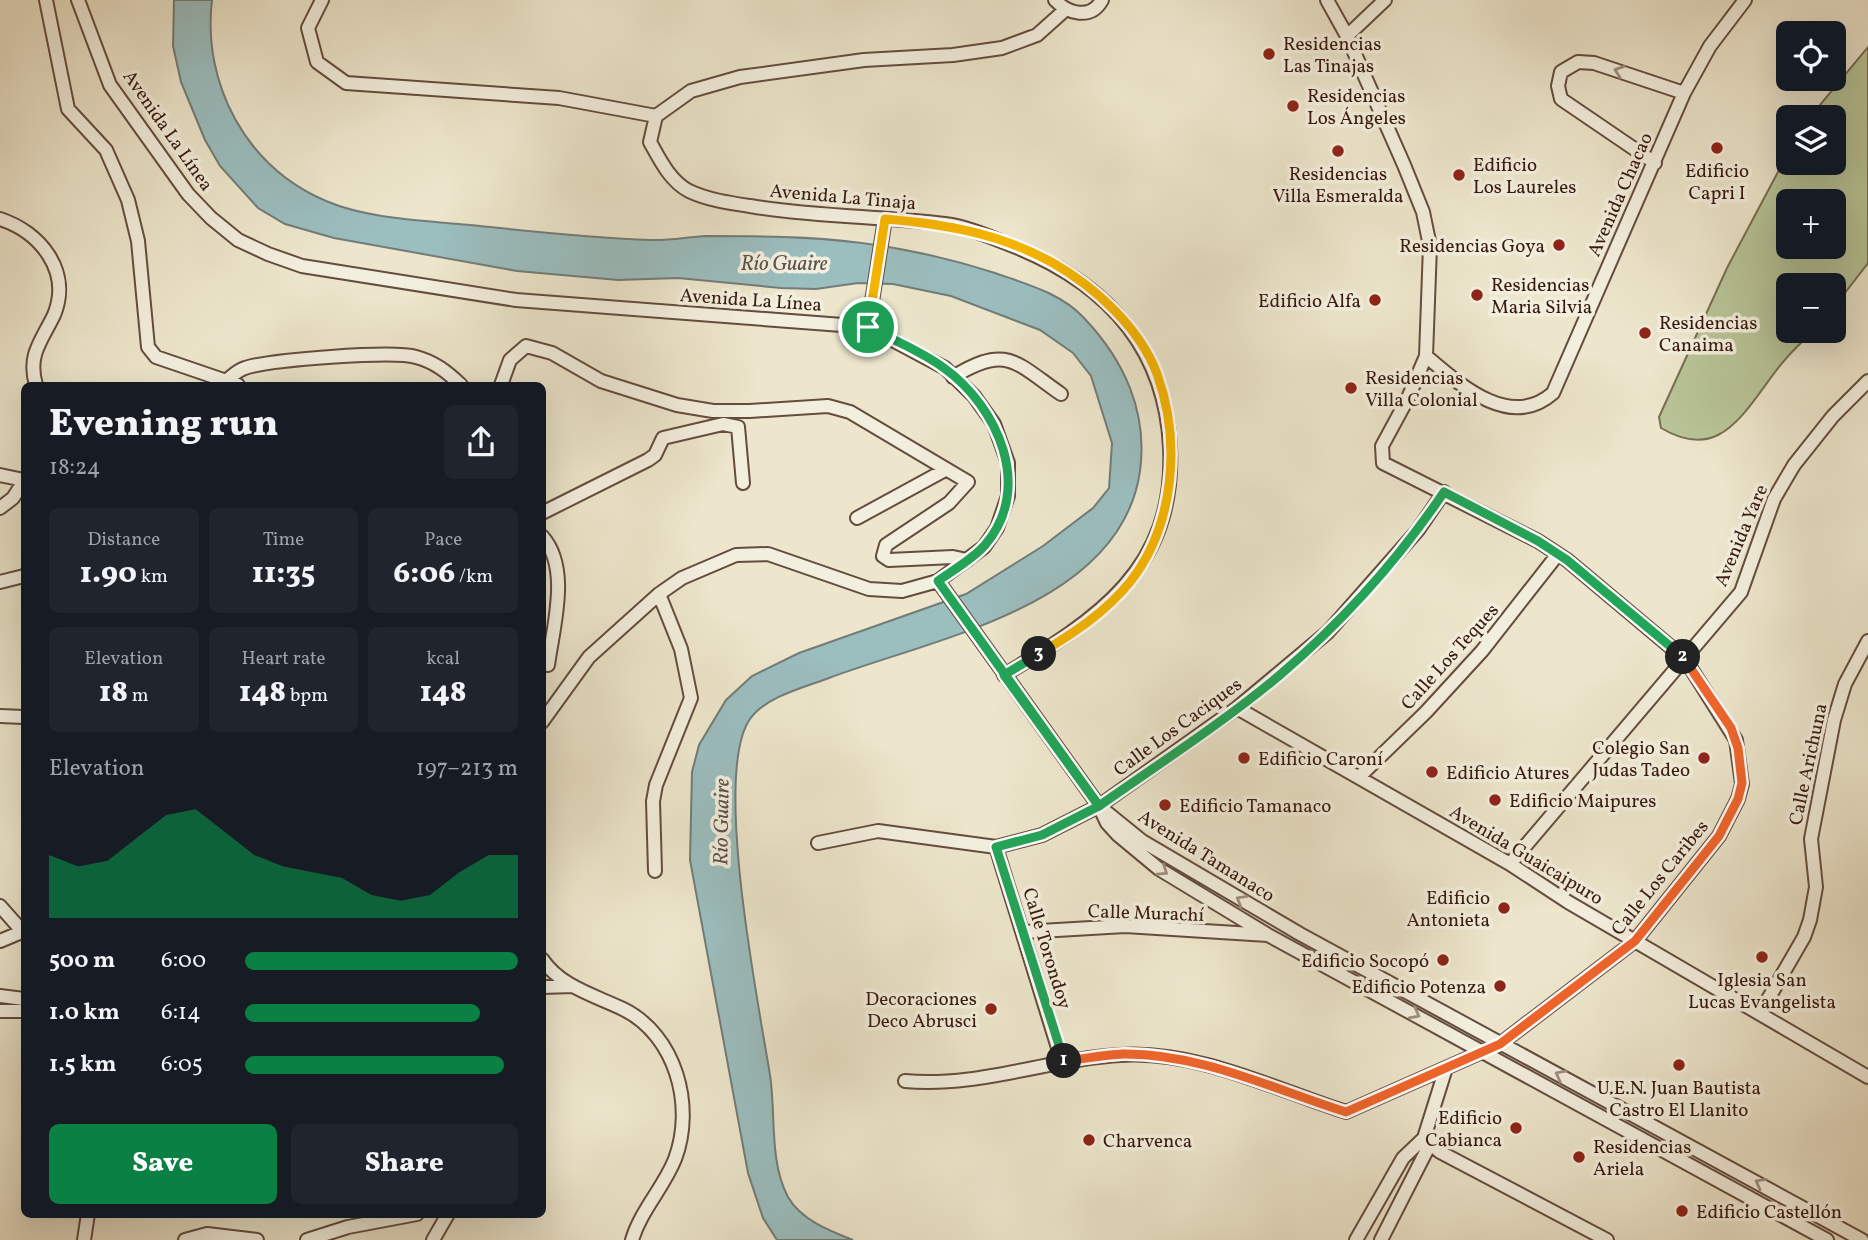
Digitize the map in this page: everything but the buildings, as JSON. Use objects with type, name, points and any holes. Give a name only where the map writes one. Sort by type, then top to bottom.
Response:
[{"type":"street","points":[[46,0],[68,109],[106,150],[128,200],[138,241],[148,347],[156,357],[232,382],[242,369],[267,363],[384,353],[414,356],[439,366],[458,382]]},
{"type":"street","name":"Avenida La Línea","points":[[78,0],[110,85],[188,194],[238,240],[268,254],[302,267],[516,300],[868,327],[945,368],[974,396],[994,424],[1008,463],[1008,496],[997,528],[984,547],[938,581],[902,591],[869,589],[768,554],[736,555],[682,578],[659,594],[589,657],[546,716]]},
{"type":"street","points":[[322,0],[308,28],[317,62],[346,83],[559,98],[656,116],[691,91],[740,77],[864,60],[953,55],[1002,48],[1037,35],[1060,5],[1082,14],[1099,6],[1102,0]]},
{"type":"street","points":[[1327,0],[1347,36],[1423,212],[1430,246],[1431,282],[1426,356]]},
{"type":"street","points":[[1347,36],[1385,0]]},
{"type":"street","name":"Avenida Chacao","points":[[1426,356],[1456,382],[1491,401],[1516,407],[1544,401],[1561,379],[1684,93],[1710,46],[1745,0]]},
{"type":"street","points":[[1655,163],[1561,100],[1558,86],[1561,72],[1578,62],[1594,63],[1684,93]]},
{"type":"street","name":"Avenida La Tinaja","points":[[656,116],[650,142],[665,170],[688,190],[721,202],[783,212],[948,224],[985,235],[1053,263],[1110,306],[1134,334],[1156,372],[1169,427],[1168,490],[1149,552],[1130,581],[1105,608],[1076,632],[1004,675]]},
{"type":"street","points":[[0,219],[30,234],[51,255],[59,280],[55,312],[35,347],[31,367],[35,382]]},
{"type":"street","points":[[868,327],[885,219]]},
{"type":"street","points":[[502,382],[510,360],[526,346],[537,348],[601,381],[677,405],[713,411],[828,406],[850,412],[968,482],[949,503],[886,545],[883,556],[890,560],[953,557],[967,560]]},
{"type":"street","name":"Calle Los Caribes","points":[[905,1081],[939,1084],[1062,1061],[1123,1054],[1177,1059],[1241,1075],[1346,1112],[1500,1044],[1635,941],[1719,836],[1738,799],[1742,783],[1736,740],[1685,659],[1558,554],[1444,492],[1383,463],[1382,446],[1408,398],[1426,356]]},
{"type":"street","points":[[953,377],[976,362],[1001,357],[1012,360],[1061,394]]},
{"type":"street","name":"Avenida Yare","points":[[1510,864],[1741,592],[1774,499],[1794,465],[1833,416],[1868,381]]},
{"type":"street","points":[[546,511],[648,460],[655,455],[663,438],[723,424],[738,427],[743,483]]},
{"type":"street","points":[[857,519],[945,470]]},
{"type":"street","points":[[0,475],[21,479]]},
{"type":"street","points":[[0,508],[13,498],[21,485]]},
{"type":"street","name":"Calle Los Caciques","points":[[818,843],[878,831],[996,847],[1042,835],[1099,806],[1237,708],[1328,632],[1418,530],[1444,492]]},
{"type":"street","points":[[546,540],[556,565],[558,586],[548,665]]},
{"type":"street","name":"Calle Los Teques","points":[[1360,776],[1426,712],[1482,651],[1558,554]]},
{"type":"street","points":[[0,582],[21,577]]},
{"type":"street","points":[[938,581],[1099,806]]},
{"type":"street","points":[[656,871],[656,785],[691,698],[681,649],[659,594]]},
{"type":"street","name":"Calle Arichuna","points":[[1760,1013],[1804,937],[1810,920],[1816,887],[1811,839],[1834,720],[1845,684],[1868,641]]},
{"type":"street","name":"Avenida Guaicaipuro","points":[[1237,708],[1360,776],[1868,1077]]},
{"type":"street","points":[[0,716],[21,717]]},
{"type":"street","name":"Avenida Tamanaco","points":[[1099,806],[1107,823],[1118,835],[1159,869],[1268,935],[1826,1240]]},
{"type":"street","name":"Avenida Tamanaco","points":[[1099,806],[1142,841],[1178,863],[1500,1044],[1863,1240]]},
{"type":"street","name":"Calle Torondoy","points":[[996,847],[1062,1061]]},
{"type":"street","points":[[0,906],[21,928]]},
{"type":"street","name":"Calle Murachí","points":[[1023,932],[1125,926],[1268,935]]},
{"type":"street","points":[[0,941],[21,932]]},
{"type":"street","points":[[546,965],[552,974],[572,986],[627,1011],[654,1033],[673,1060],[684,1114],[675,1158],[632,1240]]},
{"type":"street","points":[[546,987],[572,986]]},
{"type":"street","points":[[0,996],[21,999]]},
{"type":"street","points":[[0,1011],[21,1011]]},
{"type":"street","points":[[1381,1240],[1427,1141],[1446,1068]]},
{"type":"street","points":[[1356,1240],[1403,1158],[1427,1141]]},
{"type":"street","points":[[1427,1141],[1440,1152],[1607,1240]]},
{"type":"street","points":[[84,1240],[87,1218]]},
{"type":"street","points":[[307,1240],[348,1227],[396,1218]]},
{"type":"street","points":[[433,1240],[446,1218]]},
{"type":"street","points":[[185,1240],[207,1234],[257,1240]]},
{"type":"green space","points":[[1868,47],[1868,263],[1846,291],[1846,273],[1776,273],[1776,343],[1801,343],[1786,358],[1745,412],[1727,429],[1711,438],[1688,439],[1661,428],[1659,417],[1727,268],[1776,175],[1846,175],[1846,105],[1820,105],[1832,91],[1846,91],[1846,74]]},
{"type":"water","name":"Río Guaire","points":[[174,0],[212,0],[214,62],[235,119],[252,145],[273,167],[298,186],[341,207],[391,217],[578,236],[657,240],[706,236],[812,238],[917,252],[1031,285],[1065,302],[1098,334],[1121,369],[1130,388],[1140,428],[1140,471],[1126,517],[1098,555],[1061,585],[1017,610],[969,631],[775,699],[750,719],[739,747],[737,837],[749,946],[772,1090],[778,1169],[788,1197],[800,1212],[817,1224],[853,1240],[777,1240],[763,1218],[748,1173],[690,860],[692,772],[699,745],[726,700],[752,676],[799,653],[966,594],[1043,546],[1093,508],[1109,488],[1112,443],[1091,376],[1073,353],[1040,330],[951,296],[893,284],[858,283],[816,289],[781,288],[678,278],[618,280],[517,271],[334,238],[285,224],[258,208],[220,166],[205,140],[181,82],[173,46]]},
{"type":"place","name":"Residencias Las Tinajas","points":[[1269,54]]},
{"type":"place","name":"Residencias Los Ángeles","points":[[1293,106]]},
{"type":"place","name":"Edificio Capri I","points":[[1717,148]]},
{"type":"place","name":"Residencias Villa Esmeralda","points":[[1338,151]]},
{"type":"place","name":"Edificio Los Laureles","points":[[1459,175]]},
{"type":"place","name":"Residencias Goya","points":[[1559,245]]},
{"type":"place","name":"Residencias Maria Silvia","points":[[1477,295]]},
{"type":"place","name":"Edificio Alfa","points":[[1375,300]]},
{"type":"place","name":"Residencias Canaima","points":[[1645,333]]},
{"type":"place","name":"Residencias Villa Colonial","points":[[1351,388]]},
{"type":"place","name":"Edificio Caroní","points":[[1244,758]]},
{"type":"place","name":"Colegio San Judas Tadeo","points":[[1704,758]]},
{"type":"place","name":"Edificio Atures","points":[[1432,772]]},
{"type":"place","name":"Edificio Maipures","points":[[1495,800]]},
{"type":"place","name":"Edificio Tamanaco","points":[[1165,805]]},
{"type":"place","name":"Edificio Antonieta","points":[[1504,908]]},
{"type":"place","name":"Iglesia San Lucas Evangelista","points":[[1762,957]]},
{"type":"place","name":"Edificio Socopó","points":[[1443,960]]},
{"type":"place","name":"Edificio Potenza","points":[[1500,986]]},
{"type":"place","name":"Decoraciones Deco Abrusci","points":[[991,1009]]},
{"type":"place","name":"U.E.N. Juan Bautista Castro El Llanito","points":[[1679,1065]]},
{"type":"place","name":"Edificio Cabianca","points":[[1516,1128]]},
{"type":"place","name":"Charvenca","points":[[1089,1140]]},
{"type":"place","name":"Residencias Ariela","points":[[1579,1157]]},
{"type":"place","name":"Edificio Castellón","points":[[1682,1211]]},
{"type":"route","points":[[868,327],[885,219],[948,224],[985,235],[1053,263],[1085,285],[1110,306],[1134,334],[1156,372],[1169,427],[1170,455],[1168,490],[1162,517],[1149,552],[1130,581],[1105,608],[1076,632],[1004,675],[1052,740],[1099,806],[1237,708],[1280,675],[1328,632],[1418,530],[1444,492],[1538,541],[1567,560],[1685,659],[1731,728],[1736,740],[1742,783],[1727,823],[1703,858],[1635,941],[1500,1044],[1346,1112],[1241,1075],[1177,1059],[1123,1054],[1062,1061],[996,847],[1042,835],[1099,806],[1004,675],[938,581],[984,547],[997,528],[1008,496],[1008,463],[994,424],[974,396],[945,368],[868,327]]}]
